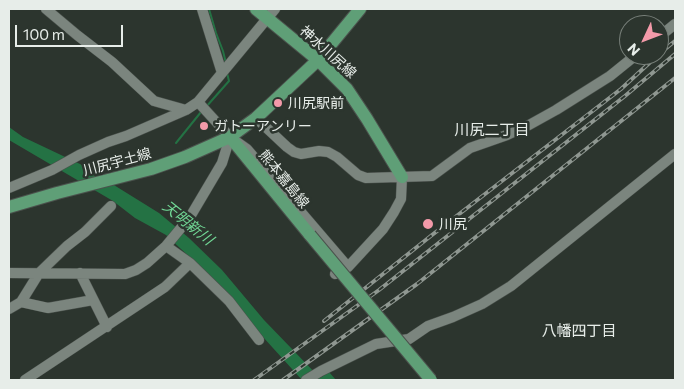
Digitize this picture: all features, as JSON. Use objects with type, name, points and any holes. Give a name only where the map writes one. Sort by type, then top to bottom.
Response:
[{"type":"main road","name":"神水川尻線","points":[[256,9],[318,60],[347,89],[402,177]]},
{"type":"main road","points":[[230,137],[256,118],[318,60],[360,9]]},
{"type":"main road","name":"川尻宇土線","points":[[9,207],[151,169],[185,157],[230,137]]},
{"type":"main road","name":"熊本嘉島線","points":[[230,137],[431,380]]},
{"type":"street","points":[[46,9],[112,62],[154,101],[186,110]]},
{"type":"street","points":[[202,9],[222,74]]},
{"type":"street","points":[[9,188],[52,170],[108,142],[186,110],[198,102],[275,9]]},
{"type":"street","points":[[256,118],[294,152],[301,154],[319,151],[328,152],[337,157],[358,175],[366,178],[432,176],[470,148],[529,125],[610,76],[624,65]]},
{"type":"street","points":[[198,102],[230,137],[247,148],[348,267]]},
{"type":"street","points":[[230,137],[243,162],[336,275],[348,267],[383,229],[401,198],[402,177]]},
{"type":"street","points":[[9,274],[125,274],[136,270],[166,246],[190,217],[222,163],[230,137]]},
{"type":"street","points":[[306,380],[376,344],[409,339],[428,326],[482,304],[511,286],[675,154]]},
{"type":"street","points":[[9,309],[21,302],[39,273],[111,206]]},
{"type":"street","points":[[166,246],[190,263],[229,301],[259,340]]},
{"type":"street","points":[[25,380],[165,287],[190,263]]},
{"type":"street","points":[[80,273],[107,327]]},
{"type":"street","points":[[21,302],[48,308],[93,300]]},
{"type":"shaded area","points":[[9,127],[23,137],[80,164],[159,213],[189,238],[222,270],[264,320],[320,378],[329,372],[336,380],[302,380],[253,326],[226,291],[166,235],[135,218],[113,201],[9,140]]},
{"type":"waterway","points":[[209,9],[226,63]]},
{"type":"waterway","points":[[206,107],[229,81],[227,73]]},
{"type":"waterway","points":[[176,143],[201,112]]},
{"type":"railway","points":[[669,46],[675,41]]},
{"type":"railway","points":[[254,380],[379,290],[625,96],[675,54]]},
{"type":"railway","points":[[324,321],[621,89],[647,65]]},
{"type":"railway","points":[[283,380],[417,284],[675,78]]},
{"type":"place","name":"川尻駅前","points":[[278,103]]},
{"type":"place","name":"ガトーアンリー","points":[[204,126]]},
{"type":"place","name":"川尻","points":[[428,224]]},
{"type":"district","name":"川尻二丁目","points":[[492,130]]},
{"type":"district","name":"八幡四丁目","points":[[579,331]]},
{"type":"water label","name":"天明新川","points":[[188,223]]}]
